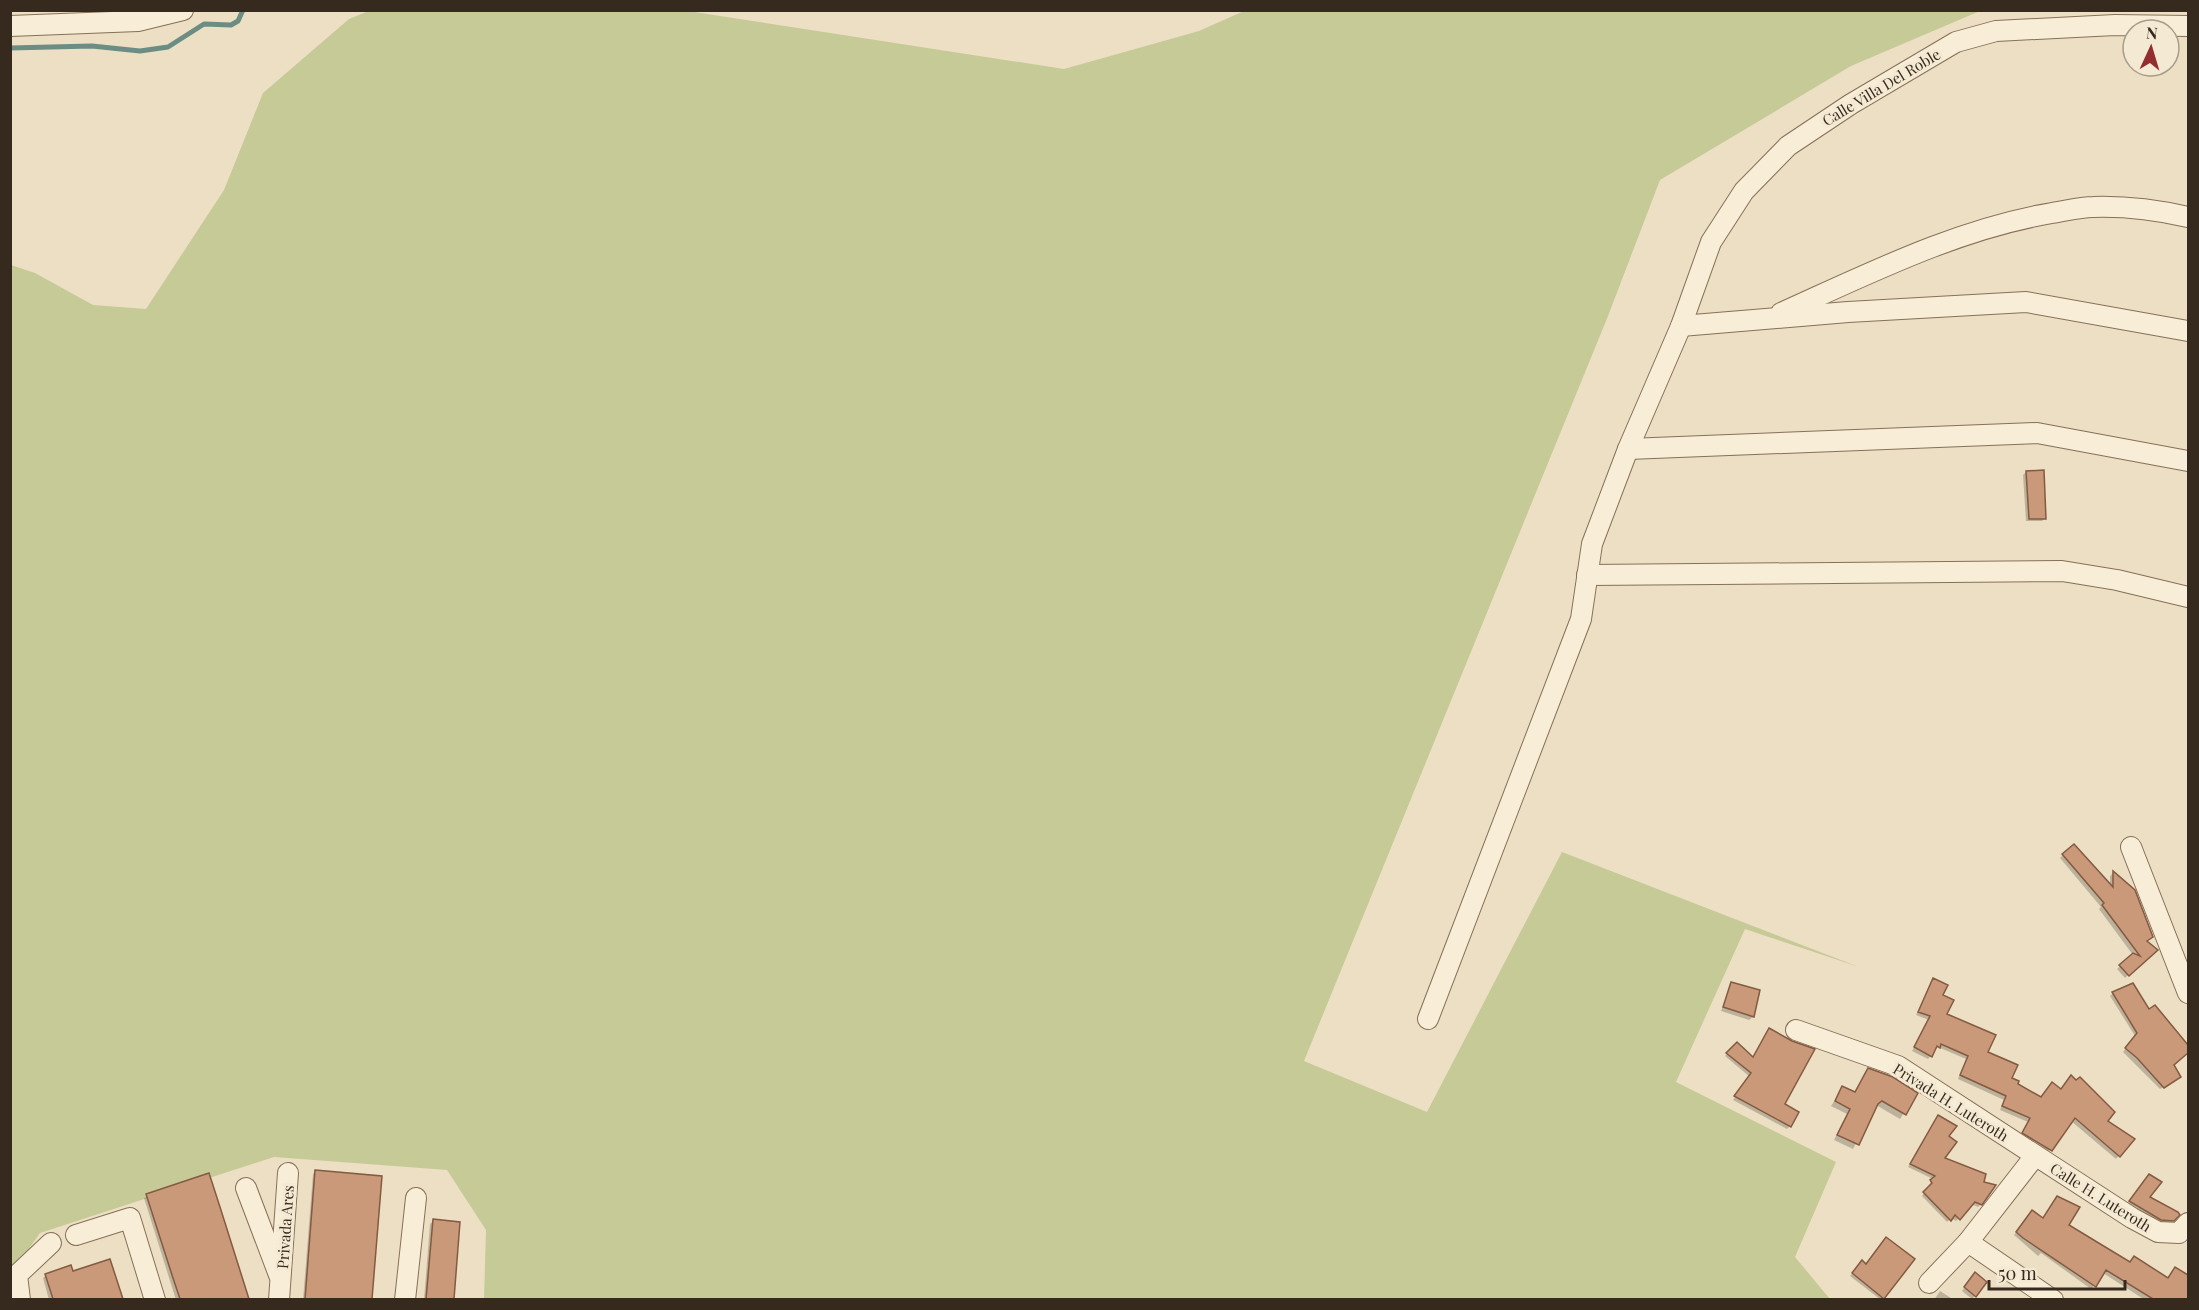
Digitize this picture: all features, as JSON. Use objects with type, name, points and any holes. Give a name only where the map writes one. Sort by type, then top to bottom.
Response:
[{"type":"street","points":[[10,26],[138,21],[183,10]]},
{"type":"street","name":"Calle Villa Del Roble","points":[[1428,1019],[1581,619],[1592,544],[1628,449],[1681,326],[1711,242],[1744,191],[1788,146],[1905,71],[1956,42],[1996,31],[2115,25],[2188,26]]},
{"type":"street","points":[[1765,320],[1891,264],[1981,230],[2034,216],[2092,206],[2156,210],[2188,218]]},
{"type":"street","points":[[1681,326],[1848,312],[2026,302],[2188,331]]},
{"type":"street","points":[[1628,449],[2037,433],[2188,461]]},
{"type":"street","points":[[1587,574],[2062,572],[2117,580],[2188,597]]},
{"type":"street","points":[[2131,848],[2188,993]]},
{"type":"street","name":"Privada H. Luteroth","points":[[1796,1030],[1898,1066],[2036,1156]]},
{"type":"street","points":[[1929,1283],[1968,1242],[2036,1156]]},
{"type":"street","name":"Calle H. Luteroth","points":[[2036,1156],[2132,1218],[2158,1232],[2179,1233],[2188,1223]]},
{"type":"street","name":"Privada Ares","points":[[280,1290],[288,1173]]},
{"type":"street","name":"Privada Ares","points":[[246,1188],[280,1290]]},
{"type":"street","points":[[405,1299],[416,1198]]},
{"type":"street","points":[[76,1234],[130,1218],[155,1299]]},
{"type":"street","points":[[1968,1242],[2053,1299]]},
{"type":"street","points":[[20,1299],[17,1275],[51,1243]]},
{"type":"green space","points":[[371,10],[688,11],[1064,69],[1199,31],[1244,11],[1980,11],[1851,66],[1660,180],[1608,316],[1304,1061],[1427,1112],[1562,852],[1859,967],[1745,929],[1676,1082],[1836,1162],[1795,1257],[1830,1299],[484,1299],[486,1230],[447,1170],[274,1157],[40,1233],[11,1274],[11,265],[35,273],[93,305],[146,309],[224,190],[263,93],[349,19]]},
{"type":"building","points":[[2044,470],[2046,519],[2029,519],[2026,471]]},
{"type":"building","points":[[2074,844],[2113,887],[2113,871],[2135,890],[2153,937],[2147,941],[2158,950],[2129,976],[2119,965],[2133,953],[2140,956],[2102,905],[2104,903],[2062,854]]},
{"type":"building","points":[[1933,978],[1948,985],[1943,995],[1954,1000],[1947,1014],[1996,1035],[1988,1052],[2018,1065],[2012,1078],[2019,1081],[2018,1084],[2041,1097],[2052,1082],[2061,1089],[2071,1075],[2076,1080],[2080,1077],[2115,1112],[2108,1121],[2135,1139],[2120,1157],[2075,1118],[2052,1151],[2022,1133],[2030,1118],[2002,1106],[2006,1096],[1960,1075],[1968,1056],[1941,1044],[1940,1048],[1937,1046],[1932,1057],[1914,1047],[1930,1016],[1918,1012]]},
{"type":"building","points":[[1731,982],[1760,990],[1754,1017],[1723,1007]]},
{"type":"building","points":[[2133,983],[2149,1009],[2155,1005],[2188,1045],[2188,1053],[2174,1065],[2181,1077],[2164,1088],[2125,1048],[2137,1033],[2112,992]]},
{"type":"building","points":[[1769,1028],[1792,1041],[1815,1049],[1785,1104],[1799,1112],[1791,1127],[1734,1096],[1751,1073],[1726,1053],[1737,1042],[1753,1057]]},
{"type":"building","points":[[1868,1068],[1893,1077],[1918,1093],[1906,1115],[1882,1101],[1878,1104],[1859,1145],[1837,1135],[1850,1109],[1835,1101],[1842,1086],[1855,1092]]},
{"type":"building","points":[[1938,1115],[1957,1126],[1949,1136],[1957,1142],[1945,1158],[1986,1174],[1984,1182],[1996,1185],[1982,1205],[1975,1202],[1960,1220],[1955,1215],[1951,1221],[1923,1192],[1935,1176],[1910,1164]]},
{"type":"building","points":[[315,1170],[382,1176],[372,1299],[305,1299]]},
{"type":"building","points":[[209,1173],[249,1299],[180,1299],[146,1194]]},
{"type":"building","points":[[2149,1174],[2162,1182],[2150,1197],[2178,1212],[2180,1215],[2174,1221],[2161,1220],[2129,1201]]},
{"type":"building","points":[[2057,1196],[2080,1207],[2069,1225],[2130,1262],[2134,1256],[2168,1278],[2175,1267],[2188,1275],[2188,1299],[2153,1299],[2106,1270],[2096,1287],[2016,1232],[2032,1210],[2043,1218]]},
{"type":"building","points":[[433,1219],[460,1222],[454,1299],[426,1299]]},
{"type":"building","points":[[1886,1237],[1915,1259],[1884,1299],[1852,1273],[1862,1260],[1866,1264]]},
{"type":"building","points":[[110,1259],[123,1299],[53,1299],[45,1274],[71,1265],[73,1271]]},
{"type":"building","points":[[1975,1272],[1987,1282],[1976,1297],[1964,1287]]},
{"type":"waterway","points":[[10,48],[92,46],[140,51],[168,47],[204,24],[231,25],[238,21],[243,10]]}]
